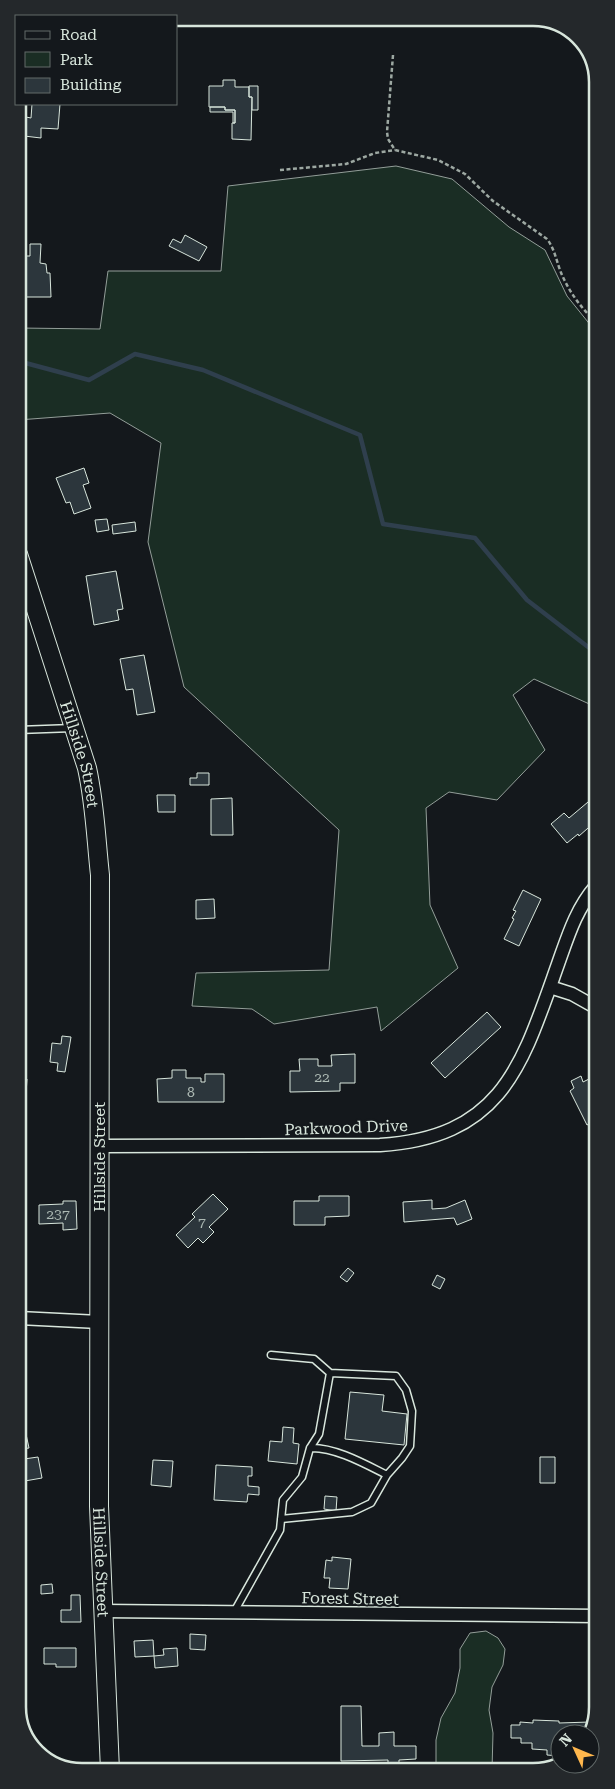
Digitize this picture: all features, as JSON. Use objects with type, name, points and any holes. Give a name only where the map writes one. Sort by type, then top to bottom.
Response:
[{"type":"street","name":"Hillside Street","points":[[26,579],[90,782],[97,830],[100,876],[99,1506],[110,1763]]},
{"type":"street","name":"Parkwood Drive","points":[[100,1146],[380,1145],[413,1141],[457,1127],[479,1112],[507,1084],[526,1049],[576,914],[589,896]]},
{"type":"street","points":[[550,986],[572,994],[589,1004]]},
{"type":"street","points":[[26,1318],[99,1322]]},
{"type":"street","name":"Forest Street","points":[[102,1611],[589,1616]]},
{"type":"lane","points":[[26,730],[74,728]]},
{"type":"lane","points":[[270,1354],[314,1359],[330,1373],[396,1376],[406,1390],[412,1411],[410,1446],[387,1475],[371,1503],[352,1512],[281,1519]]},
{"type":"lane","points":[[234,1612],[280,1530],[283,1500],[302,1477],[310,1448],[320,1434],[330,1373]]},
{"type":"lane","points":[[310,1448],[321,1447],[387,1475]]},
{"type":"path","points":[[394,55],[387,132],[388,139],[395,150]]},
{"type":"path","points":[[280,170],[346,164],[376,153],[395,150],[438,160],[465,174],[493,201],[547,239],[567,286],[589,315]]},
{"type":"green space","points":[[396,166],[452,179],[509,227],[545,250],[567,296],[589,323],[589,704],[534,679],[513,695],[545,750],[497,800],[449,792],[426,808],[430,905],[458,968],[381,1031],[377,1007],[274,1024],[252,1009],[192,1006],[196,973],[329,970],[339,830],[184,687],[148,542],[161,443],[110,413],[26,419],[26,328],[100,329],[108,271],[221,271],[228,186]]},
{"type":"green space","points":[[486,1631],[498,1638],[505,1649],[503,1665],[492,1687],[489,1710],[493,1733],[492,1763],[436,1763],[436,1740],[441,1718],[455,1693],[460,1668],[460,1649],[470,1633]]},
{"type":"building","points":[[223,80],[235,80],[235,87],[249,87],[249,97],[252,97],[251,140],[232,139],[232,123],[235,123],[235,110],[225,110],[225,107],[209,107],[209,86],[223,86]]},
{"type":"building","points":[[249,86],[258,86],[258,110],[252,110],[252,97],[249,97]]},
{"type":"building","points":[[32,105],[60,105],[58,129],[41,128],[41,138],[26,136],[26,117],[31,118]]},
{"type":"building","points":[[210,107],[225,107],[225,110],[235,110],[235,123],[233,123],[233,112],[210,112]]},
{"type":"building","points":[[185,235],[207,247],[199,261],[169,246],[173,239],[181,243]]},
{"type":"building","points":[[30,244],[41,244],[40,263],[46,264],[47,273],[50,273],[51,297],[26,297],[26,256],[30,256]]},
{"type":"building","points":[[84,468],[89,483],[83,485],[91,508],[74,514],[70,502],[66,503],[56,478]]},
{"type":"building","points":[[107,519],[109,530],[97,532],[95,520]]},
{"type":"building","points":[[135,522],[136,531],[113,534],[112,525]]},
{"type":"building","points":[[116,571],[123,609],[117,610],[119,620],[94,625],[86,576]]},
{"type":"building","points":[[144,655],[155,712],[137,715],[133,689],[126,690],[120,659]]},
{"type":"building","points":[[197,773],[209,773],[209,785],[190,785],[190,778],[197,778]]},
{"type":"building","points":[[157,795],[175,795],[175,812],[158,812]]},
{"type":"building","points":[[232,798],[233,835],[211,835],[211,799]]},
{"type":"building","points":[[589,803],[589,827],[567,843],[551,824],[564,813],[569,818]]},
{"type":"building","points":[[523,890],[541,899],[519,946],[504,939],[514,919],[512,918],[516,911],[513,910]]},
{"type":"building","points":[[214,899],[215,918],[196,919],[196,900]]},
{"type":"building","points":[[487,1012],[501,1027],[445,1078],[431,1063]]},
{"type":"building","points":[[62,1036],[71,1037],[65,1072],[57,1071],[58,1063],[50,1062],[52,1043],[61,1044]]},
{"type":"building","points":[[355,1054],[355,1083],[340,1083],[340,1091],[290,1092],[290,1071],[300,1071],[299,1059],[318,1059],[318,1066],[332,1066],[331,1055]]},
{"type":"building","points":[[172,1070],[186,1070],[186,1078],[201,1078],[201,1082],[205,1082],[205,1074],[224,1074],[224,1102],[158,1102],[157,1079],[172,1078]]},
{"type":"building","points":[[581,1076],[583,1082],[589,1079],[589,1124],[587,1125],[570,1091],[574,1088],[571,1081]]},
{"type":"building","points":[[213,1194],[228,1209],[209,1227],[214,1232],[203,1243],[198,1238],[188,1248],[176,1235],[195,1217],[192,1214]]},
{"type":"building","points":[[319,1196],[349,1196],[349,1216],[325,1217],[325,1225],[294,1225],[294,1201],[319,1201]]},
{"type":"building","points":[[432,1200],[432,1209],[446,1208],[465,1200],[472,1219],[457,1225],[454,1218],[404,1222],[403,1202]]},
{"type":"building","points":[[63,1201],[76,1201],[77,1229],[63,1230],[63,1223],[39,1224],[39,1205],[63,1204]]},
{"type":"building","points":[[348,1268],[354,1273],[347,1282],[340,1277]]},
{"type":"building","points":[[437,1275],[445,1279],[440,1289],[432,1285]]},
{"type":"building","points":[[350,1392],[384,1395],[382,1411],[407,1414],[404,1445],[345,1439]]},
{"type":"building","points":[[283,1427],[294,1428],[293,1443],[299,1444],[297,1464],[268,1461],[270,1441],[282,1442]]},
{"type":"building","points":[[26,1434],[29,1448],[26,1448]]},
{"type":"building","points":[[38,1457],[42,1478],[26,1481],[26,1459]]},
{"type":"building","points":[[540,1457],[555,1457],[555,1483],[540,1483]]},
{"type":"building","points":[[153,1460],[173,1461],[171,1487],[151,1485]]},
{"type":"building","points":[[216,1465],[252,1467],[252,1476],[248,1476],[248,1486],[259,1487],[259,1495],[248,1494],[247,1502],[214,1500]]},
{"type":"building","points":[[325,1496],[337,1497],[336,1511],[324,1509]]},
{"type":"building","points":[[332,1557],[351,1559],[348,1589],[329,1588],[330,1578],[324,1578],[326,1560],[332,1561]]},
{"type":"building","points":[[52,1584],[53,1593],[41,1594],[41,1585]]},
{"type":"building","points":[[71,1595],[80,1595],[81,1622],[61,1622],[61,1610],[71,1610]]},
{"type":"building","points":[[190,1634],[206,1635],[205,1650],[190,1649]]},
{"type":"building","points":[[153,1640],[154,1656],[135,1657],[134,1641]]},
{"type":"building","points":[[44,1648],[76,1648],[76,1667],[56,1667],[56,1664],[44,1664]]},
{"type":"building","points":[[177,1648],[178,1666],[155,1668],[154,1656],[164,1655],[163,1649]]},
{"type":"building","points":[[341,1706],[361,1706],[362,1746],[379,1746],[379,1733],[394,1732],[394,1746],[416,1746],[416,1759],[399,1760],[399,1763],[388,1763],[388,1760],[341,1761]]},
{"type":"building","points":[[533,1720],[559,1721],[559,1723],[587,1722],[586,1724],[550,1724],[550,1755],[547,1755],[547,1750],[532,1749],[532,1743],[521,1743],[521,1738],[511,1738],[511,1725],[520,1725],[520,1722],[533,1723]]},
{"type":"waterway","points":[[26,363],[89,380],[135,354],[203,370],[360,435],[383,524],[475,538],[527,600],[589,648]]}]
